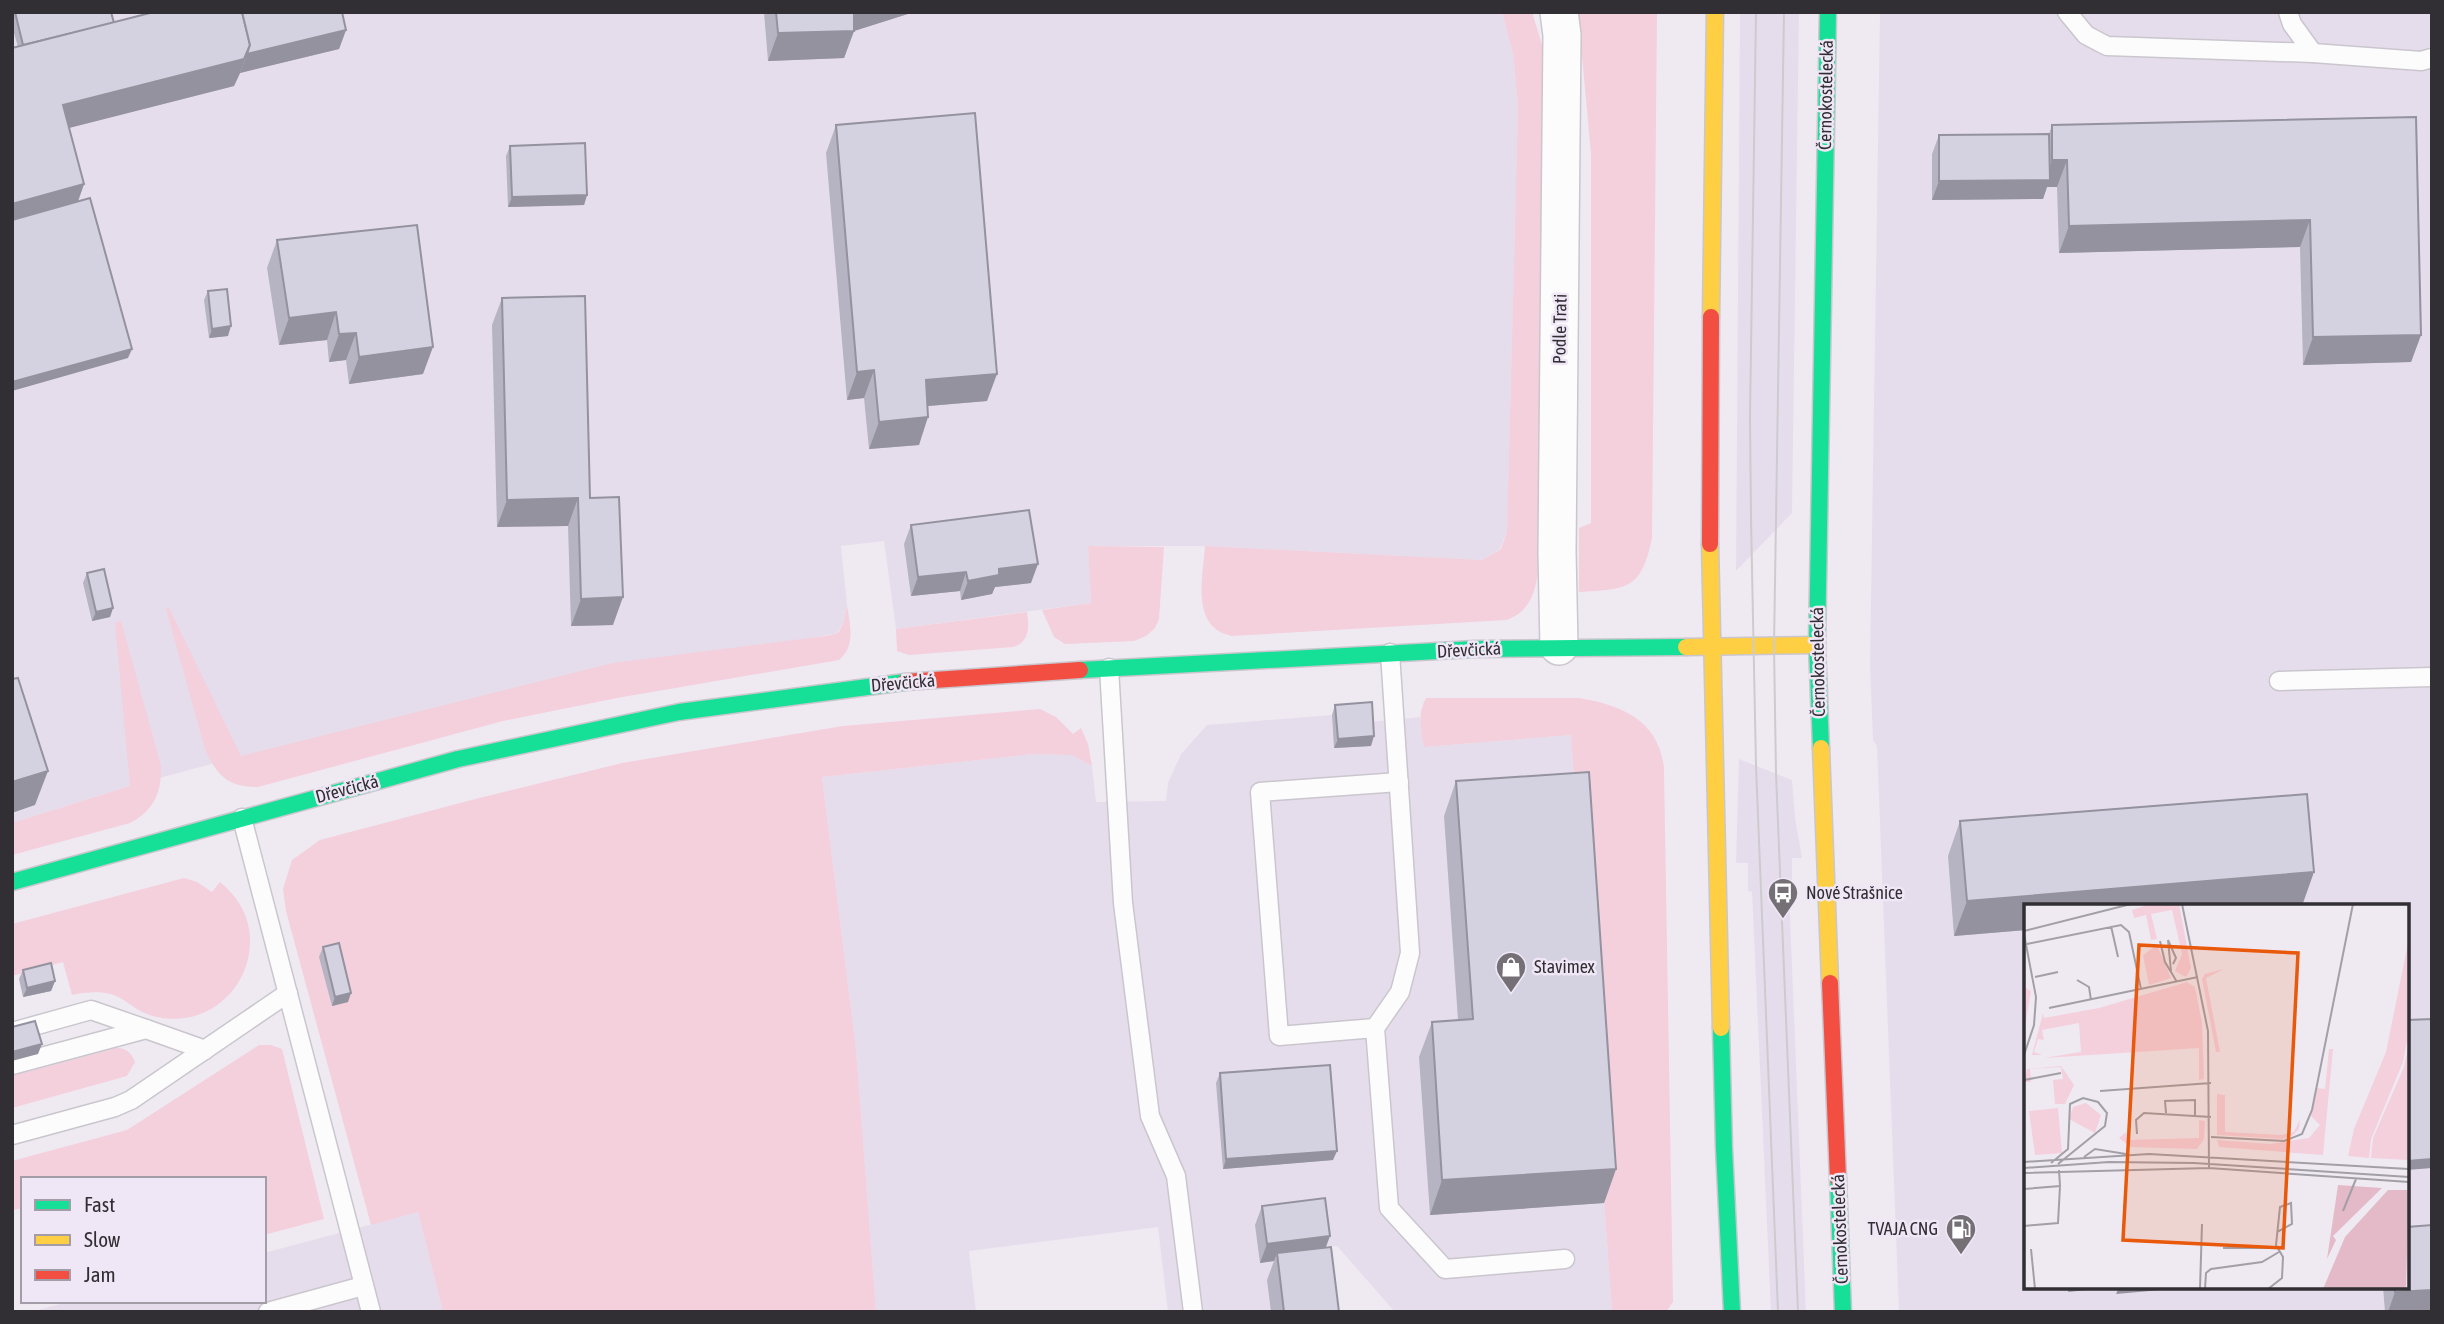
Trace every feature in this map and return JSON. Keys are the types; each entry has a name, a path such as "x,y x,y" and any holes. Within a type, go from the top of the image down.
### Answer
{"main road":[{"path":"1715,12 1709,498 1724,1148 1732,1312"},
{"name":"Černokostelecká","path":"1828,12 1816,645 1843,1312"},
{"name":"Dřevčická","path":"12,882 458,759 679,712 878,684 1390,653 1559,646 1816,645"}],"street":[{"name":"Podle Trati","path":"1559,12 1562,49 1559,646"}],"lane":[{"path":"2067,12 2086,35 2107,46 2313,53 2421,61 2432,58"},
{"path":"2288,12 2292,24 2313,53"},
{"path":"1390,653 1410,953 1400,992 1375,1028 1389,1208 1445,1269 1565,1259"},
{"path":"1109,668 1123,903 1150,1116 1176,1176 1193,1312"},
{"path":"2279,681 2432,677"},
{"path":"1375,1028 1279,1036 1261,792 1399,782"},
{"path":"242,818 370,1312"},
{"path":"12,1135 122,1104 142,1094 288,993"},
{"path":"12,1032 91,1010 205,1050"},
{"path":"12,1065 146,1029"},
{"path":"268,1312 363,1286"}],"shaded area":[{"path":"12,12 1502,12 1513,54 1518,106 1507,531 1500,549 1482,560 1205,546 1088,546 1091,603 896,629 884,541 841,546 847,605 844,622 837,633 241,756 130,786 12,823"},
{"path":"1502,12 1532,12 1546,58 1539,557 1533,595 1523,610 1506,620 1232,636 1219,631 1210,623 1202,600 1205,546 1482,560 1501,549 1507,531 1518,106 1513,54"},
{"path":"1578,12 1657,12 1652,538 1643,568 1630,583 1610,590 1579,592 1579,528 1591,523 1591,154"},
{"path":"1740,12 1799,12 1792,513 1736,571"},
{"path":"1880,12 2432,12 2432,1312 1899,1312 1877,746 1873,740 1870,665"},
{"path":"1088,546 1164,547 1159,619 1155,628 1146,636 1134,641 1065,644 1054,637 1042,610 1091,603"},
{"path":"847,605 850,642 839,660 617,698 503,721 258,787 231,782 219,773 209,758 166,609 169,608 241,756 613,663 826,636 838,633 844,622"},
{"path":"1027,612 1028,628 1025,638 1013,647 909,655 897,651 896,629"},
{"path":"121,621 161,766 160,784 155,799 145,813 130,823 12,855 12,823 130,786 115,623"},
{"path":"1426,698 1579,698 1595,701 1636,718 1655,738 1661,752 1664,768 1673,1302 1666,1312 1612,1312 1571,735 1424,747 1421,716"},
{"path":"1040,709 1056,717 1073,734 1081,728 1088,744 1092,766 1072,755 1033,754 822,777 856,1049 876,1312 443,1312 418,1212 371,1225 286,911 283,889 292,860 320,840 622,763 843,726"},
{"path":"1368,712 1370,722 1420,717 1424,747 1571,735 1612,1312 1395,1312 1337,1246 1323,1247 1326,1312 1168,1312 1158,1227 969,1251 976,1312 876,1312 856,1049 822,777 1033,754 1072,755 1092,766 1096,802 1166,801 1168,783 1181,754 1207,725"},
{"path":"1739,759 1792,780 1802,858 1792,858 1792,890 1789,891 1806,1312 1771,1312 1752,892 1748,891 1748,863 1736,863"},
{"path":"184,878 197,882 212,892 220,882 241,906 249,929 249,956 243,974 222,1002 207,1011 172,1019 148,1015 109,994 72,995 63,962 12,976 12,924"},
{"path":"259,1045 282,1049 324,1219 266,1234 266,1177 21,1177 21,1208 12,1210 12,1161 127,1130"},
{"path":"116,1048 128,1052 135,1062 127,1076 12,1108 12,1076"},
{"path":"418,1212 443,1312 31,1312 64,1303 266,1303 266,1252"}],"building":[{"path":"15,12 111,12 114,23 23,45"},
{"path":"154,12 242,12 250,45 244,59 63,105 84,184 12,204 12,48"},
{"path":"242,12 342,12 346,30 247,54 250,45"},
{"path":"776,12 854,12 854,31 778,33"},
{"path":"975,113 997,374 926,380 928,417 879,422 874,370 857,372 836,125"},
{"path":"2416,117 2421,335 2313,337 2310,220 2069,226 2067,160 2052,160 2052,125"},
{"path":"2049,134 2050,180 1939,181 1939,135"},
{"path":"585,143 587,195 512,197 510,146"},
{"path":"90,198 132,349 12,382 12,220"},
{"path":"417,225 433,347 359,357 356,333 339,334 336,312 289,318 277,240"},
{"path":"227,289 231,326 212,329 208,291"},
{"path":"585,296 590,498 619,497 623,597 581,599 578,498 507,500 502,298"},
{"path":"1029,510 1038,564 999,569 999,575 968,581 966,572 918,577 911,525"},
{"path":"104,569 113,608 96,612 87,573"},
{"path":"18,678 48,771 12,782 12,679"},
{"path":"1372,702 1374,736 1338,739 1335,705"},
{"path":"1589,772 1616,1169 1442,1180 1432,1022 1473,1019 1456,781"},
{"path":"2307,794 2314,872 1967,901 1960,821"},
{"path":"339,943 351,993 335,997 323,947"},
{"path":"51,963 55,981 27,988 23,970"},
{"path":"2432,1019 2432,1159 2409,1161 2409,1020"},
{"path":"35,1021 42,1044 12,1052 12,1027"},
{"path":"1330,1065 1337,1151 1226,1159 1220,1073"},
{"path":"1325,1198 1330,1236 1267,1244 1262,1206"},
{"path":"2432,1225 2432,1290 2395,1292 2395,1289 2409,1289 2409,1227"},
{"path":"1331,1247 1339,1312 1284,1312 1277,1253"}],"tram line":[{"path":"1756,12 1751,519 1756,766 1778,1312"},
{"path":"1784,12 1774,646 1776,774 1798,1312"}],"traffic: fast":[{"path":"1821,748 1817,645 1828,12"},
{"path":"1080,670 1475,649 1686,647"},
{"path":"12,882 458,759 679,712 905,682"},
{"path":"1721,1028 1732,1312"},
{"path":"1838,1179 1843,1312"}],"traffic: slow":[{"path":"1711,317 1715,12"},
{"path":"1710,544 1721,1028"},
{"path":"1686,647 1817,645"},
{"path":"1821,748 1830,983"}],"traffic: jam":[{"path":"1710,544 1711,317"},
{"path":"905,682 1080,670"},
{"path":"1830,983 1838,1179"}],"place":[{"name":"Nové Strašnice","path":"1783,920"},
{"name":"Stavimex","path":"1511,994"},
{"name":"TVAJA CNG","path":"1961,1256"}]}
